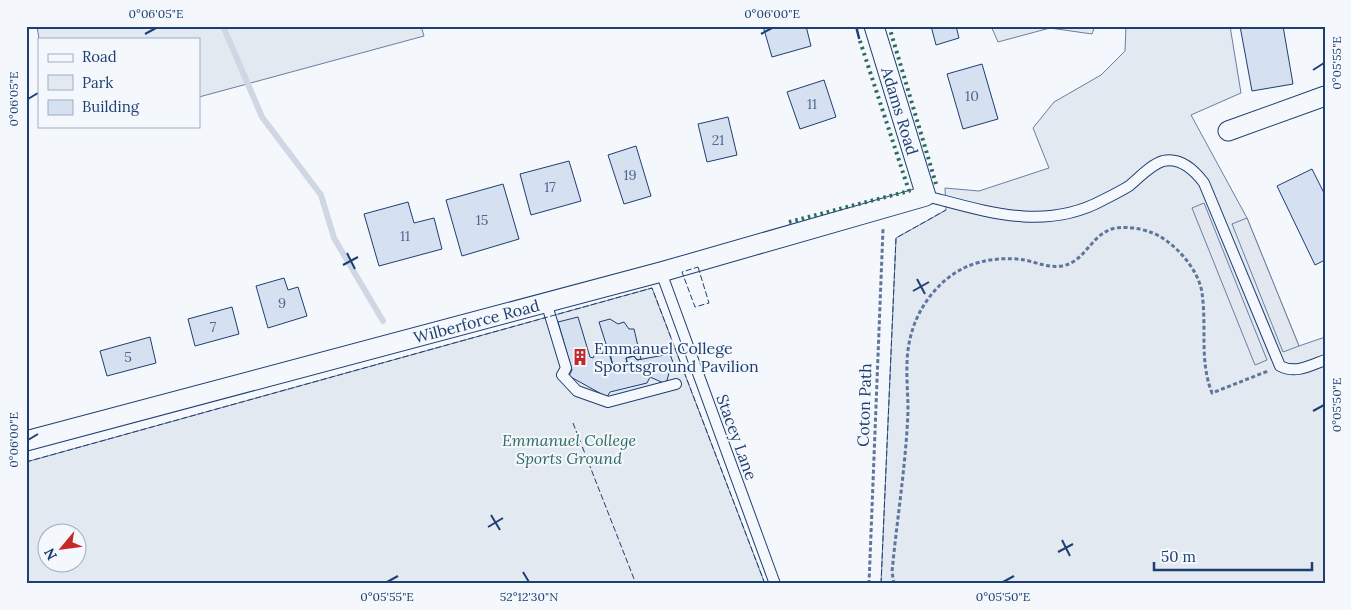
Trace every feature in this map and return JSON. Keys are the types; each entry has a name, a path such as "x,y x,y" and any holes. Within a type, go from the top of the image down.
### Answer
{"street":[{"name":"Adams Road","path":"874,26 926,196"},
{"path":"1228,131 1325,96"},
{"name":"Wilberforce Road","path":"26,441 661,272 926,196"}],"lane":[{"path":"926,196 995,214 1032,218 1064,214 1095,204 1128,186 1144,172 1163,161 1176,162 1187,166 1204,183 1280,366 1289,370 1296,370 1325,360"},
{"name":"Stacey Lane","path":"661,272 775,584"},
{"path":"546,302 566,368 562,375 577,392 608,402 676,384"}],"path":[{"name":"Coton Path","path":"869,584 883,227"},
{"path":"894,584 892,572 908,412 907,363 911,336 921,310 934,291 950,276 967,266 999,259 1024,260 1057,267 1069,264 1080,258 1109,230 1131,228 1148,231 1159,235 1175,246 1188,262 1202,290 1205,375 1212,393 1280,366"}],"green space":[{"path":"37,26 421,26 424,36 200,97 200,38 39,38"},
{"path":"991,26 1095,26 1092,34 1050,28 998,42"},
{"path":"1126,26 1230,26 1241,93 1191,115 1247,218 1299,346 1325,337 1325,584 881,584 896,238 946,210 945,188 979,191 1049,168 1033,128 1054,102 1101,75 1125,51"},
{"name":"Emmanuel College Sports Ground","path":"652,288 765,584 26,584 26,462"}],"shaded area":[{"path":"1204,203 1267,360 1255,365 1192,208"},
{"path":"1247,218 1299,346 1283,352 1232,224"}],"building":[{"path":"763,26 806,26 811,46 772,57"},
{"path":"931,26 956,26 959,38 936,45"},
{"path":"1240,26 1283,26 1293,84 1252,91"},
{"path":"982,64 998,119 963,129 947,74"},
{"path":"824,80 836,117 800,129 787,92"},
{"path":"728,117 737,155 707,162 698,124"},
{"path":"636,146 651,196 624,204 608,155"},
{"path":"569,161 581,201 531,215 520,174"},
{"path":"1312,169 1325,195 1325,260 1315,265 1277,186"},
{"path":"503,184 519,239 462,256 446,200"},
{"path":"408,202 414,223 434,218 442,249 379,266 364,214"},
{"path":"284,278 288,290 298,287 307,316 268,328 256,286"},
{"path":"232,307 239,334 195,346 188,319"},
{"name":"Emmanuel College Sportsground Pavilion","path":"578,317 590,357 593,358 600,342 610,353 613,366 627,362 626,358 634,356 637,360 670,354 675,368 669,373 666,384 650,377 647,383 610,392 607,397 569,376 572,370 558,322"},
{"path":"610,319 618,324 624,322 629,329 634,329 641,359 637,360 634,356 626,358 627,362 613,366 599,322"},
{"path":"150,337 156,363 107,376 100,351"}],"waterway":[{"path":"223,26 262,117 321,195 334,238 383,321"}],"hedge":[{"path":"889,26 936,184"},
{"path":"789,222 909,191 859,38"}],"fence":[{"path":"881,584 896,238 946,210"},
{"path":"698,267 709,303 695,307 682,272 698,267"},
{"path":"26,462 652,288 765,584"},
{"path":"573,423 636,584"}],"wall":[{"path":"856,26 859,38"}],"place":[{"name":"Emmanuel College Sportsground Pavilion","path":"580,357"}]}
